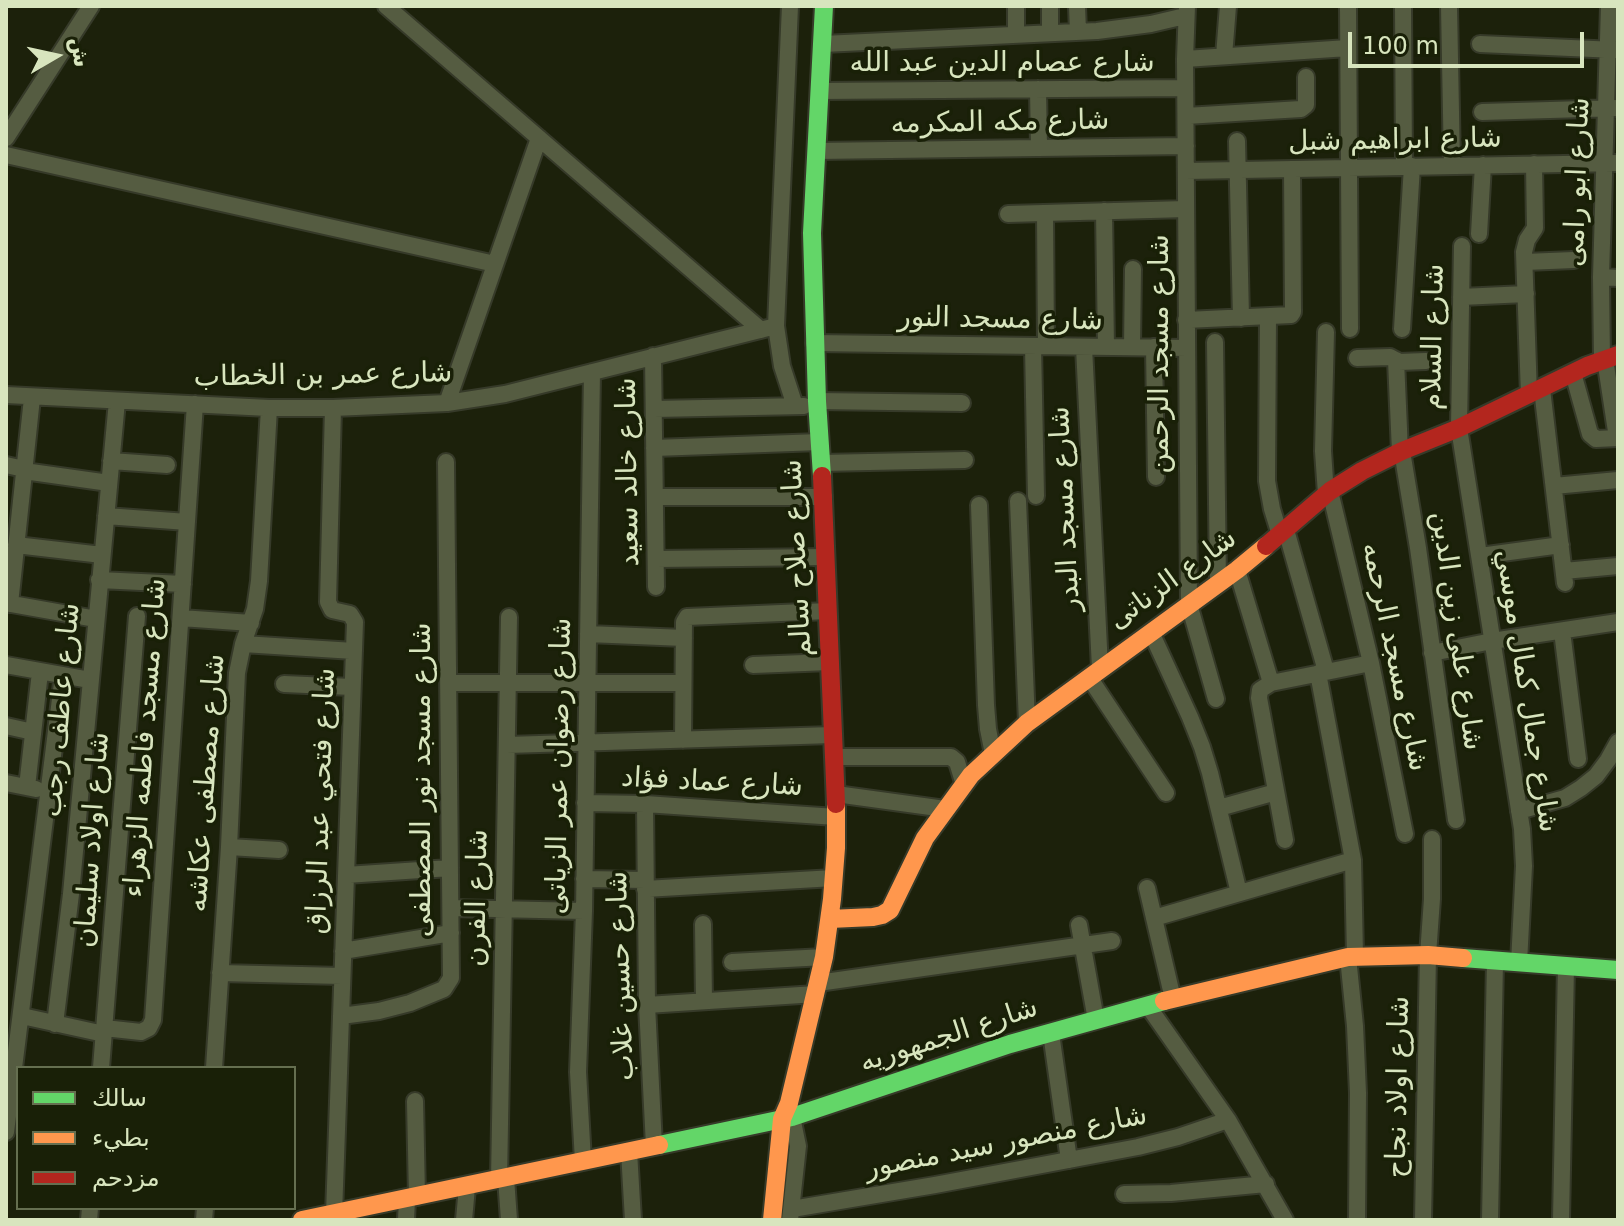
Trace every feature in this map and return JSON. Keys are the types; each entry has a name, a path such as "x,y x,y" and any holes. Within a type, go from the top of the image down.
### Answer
{"street":[{"path":"6,138 91,6"},
{"path":"386,6 768,328"},
{"path":"790,6 768,328 795,406"},
{"name":"شارع صلاح سالم","path":"772,1220 788,1113 824,957 834,878 836,794 824,497 814,343 812,233 824,6"},
{"path":"1016,6 1016,35"},
{"path":"1050,6 1050,33"},
{"path":"1077,6 1078,32"},
{"path":"1149,6 1151,24"},
{"path":"1224,56 1228,6"},
{"path":"1348,6 1350,329"},
{"path":"1402,329 1408,166 1403,6"},
{"path":"1449,6 1452,166"},
{"name":"شارع ابو رامى","path":"1609,6 1613,50 1608,358 1618,438"},
{"path":"823,44 1078,32 1151,24 1186,11"},
{"name":"شارع مسجد الرحمن","path":"1186,11 1189,604 1216,699"},
{"path":"1480,44 1613,50"},
{"path":"1185,59 1348,48"},
{"path":"1186,116 1301,109 1306,105 1306,77"},
{"name":"شارع عصام الدين عبد الله","path":"820,91 1185,88"},
{"path":"1038,89 1039,148"},
{"path":"1482,112 1612,108"},
{"path":"447,403 539,138"},
{"path":"1237,141 1241,318"},
{"name":"شارع مكه المكرمه","path":"816,151 1186,146"},
{"path":"6,155 495,264"},
{"name":"شارع ابراهيم شبل","path":"1186,171 1611,163"},
{"path":"1534,164 1535,228 1525,246 1526,294 1536,392 1554,486 1564,577 1618,566"},
{"path":"1479,234 1483,165"},
{"path":"1186,320 1292,314 1292,169"},
{"path":"1008,214 1186,209"},
{"path":"1104,211 1106,347"},
{"path":"1036,496 1045,213"},
{"name":"شارع السلام","path":"1459,428 1462,246"},
{"path":"1525,262 1574,260"},
{"path":"1132,347 1133,269"},
{"path":"1461,297 1526,294"},
{"path":"1268,317 1267,481 1272,509 1283,533 1322,672 1353,860 1352,956 1358,1093 1357,1220"},
{"name":"شارع عمر بن الخطاب","path":"6,395 269,408 447,403 505,394 768,328"},
{"name":"شارع مسجد الرحمه","path":"1326,332 1323,451 1328,493 1371,663 1405,834"},
{"path":"1215,342 1218,583"},
{"name":"شارع مسجد النور","path":"814,343 1187,348"},
{"name":"شارع مسجد البدر","path":"1084,347 1095,672"},
{"path":"1154,347 1156,477"},
{"name":"شارع خالد سعيد","path":"653,356 656,587"},
{"path":"1357,358 1390,357 1399,362 1426,361"},
{"name":"شارع الزناتى","path":"830,919 873,917 890,910 925,838 971,775 993,754 1027,723 1237,570 1328,493 1401,451 1459,428 1608,358"},
{"name":"شارع على زين الدين","path":"1396,360 1401,451 1420,561 1456,820"},
{"name":"شارع رضوان عمر الزياتى","path":"583,1161 578,1072 584,911 592,372"},
{"path":"1573,373 1590,434 1596,439 1618,438"},
{"path":"32,398 8,603 96,619"},
{"name":"شارع عاطف رجب","path":"55,1024 70,905 117,401"},
{"path":"654,409 962,403"},
{"name":"شارع مسجد فاطمه الزهراء","path":"104,1031 141,1032 149,1028 153,1020 195,404"},
{"name":"شارع مصطفى عكاشه","path":"214,1066 237,673 259,581 269,408"},
{"name":"شارع فتحي عبد الرزاق","path":"333,408 328,602 332,610 347,612 354,619 334,1214"},
{"name":"شارع جمال كمال موسي","path":"1459,428 1524,848 1519,963"},
{"path":"654,448 820,442"},
{"path":"821,463 965,460"},
{"path":"111,461 167,465"},
{"name":"شارع مسجد نور المصطفى","path":"341,1016 394,1008 428,997 444,989 451,978 446,462"},
{"path":"6,465 109,483"},
{"path":"1554,486 1618,480"},
{"path":"655,497 824,497"},
{"path":"1018,501 1027,723"},
{"path":"979,505 986,705 993,754"},
{"path":"106,516 187,522"},
{"path":"16,545 102,555"},
{"path":"1480,556 1561,545"},
{"path":"656,559 826,557"},
{"path":"1237,570 1271,683"},
{"path":"99,580 183,584"},
{"path":"683,740 685,618 690,615 828,611"},
{"name":"شارع اولاد سليمان","path":"101,1066 137,616"},
{"name":"شارع الفرن","path":"509,617 503,1179 509,1220"},
{"path":"181,618 251,623"},
{"path":"1432,653 1618,622"},
{"path":"1562,631 1578,759"},
{"path":"1151,632 1202,747 1239,893"},
{"path":"588,634 684,638"},
{"path":"243,644 354,651"},
{"path":"753,665 830,662"},
{"path":"1285,840 1260,690 1271,683 1371,663"},
{"path":"6,665 90,680"},
{"path":"27,787 40,672"},
{"path":"1095,672 1166,793"},
{"path":"6,1132 63,675"},
{"path":"449,683 683,683"},
{"path":"284,684 352,687"},
{"path":"6,726 33,732"},
{"path":"507,745 833,735"},
{"path":"1519,811 1565,798 1581,788 1602,768 1618,742"},
{"path":"834,757 951,757 957,762 964,785"},
{"path":"6,783 49,791"},
{"path":"1219,808 1276,792"},
{"path":"836,794 945,809"},
{"name":"شارع عماد فؤاد","path":"585,803 836,817"},
{"name":"شارع حسين غلاب","path":"645,804 647,1005 654,1146"},
{"name":"شارع اولاد نجاح","path":"1423,1220 1432,839"},
{"path":"229,847 279,850"},
{"path":"1154,918 1353,860"},
{"path":"346,875 450,868"},
{"path":"584,879 645,884 834,878"},
{"path":"1147,888 1173,999"},
{"path":"451,908 584,911"},
{"path":"703,924 704,1001"},
{"path":"1079,925 1096,1020"},
{"path":"343,951 451,933"},
{"path":"647,1005 817,989 1112,941"},
{"name":"شارع الجمهوريه","path":"302,1220 334,1214 368,1214 412,1198 654,1146 788,1113 1096,1020 1352,956 1428,955 1618,970"},
{"path":"732,962 824,957"},
{"path":"1490,1220 1495,961"},
{"path":"1561,1220 1566,966"},
{"path":"220,973 342,976"},
{"path":"1148,1006 1228,1120 1285,1220"},
{"path":"22,1016 104,1031"},
{"path":"1051,1033 1069,1160"},
{"path":"406,1220 412,1198 415,1101"},
{"path":"788,1113 798,1146 791,1214"},
{"name":"شارع منصور سيد منصور","path":"791,1214 1138,1147 1228,1120"},
{"path":"629,1151 633,1220"},
{"path":"1124,1194 1266,1184"},
{"path":"464,1220 467,1187"}],"traffic: fast":[{"path":"822,476 812,233 824,6"},
{"path":"1463,958 1618,970"},
{"path":"659,1145 792,1117 1010,1044 1164,1001"}],"traffic: slow":[{"path":"830,919 873,917 890,910 925,838 971,775 1027,723 1266,546"},
{"path":"772,1220 782,1119 789,1103 824,957 832,899 836,804"},
{"path":"1164,1001 1348,957 1428,955 1463,958"},
{"path":"302,1220 659,1145"}],"traffic: jam":[{"path":"1266,546 1330,491 1362,471 1587,366 1618,355"},
{"path":"822,476 836,804"}]}
